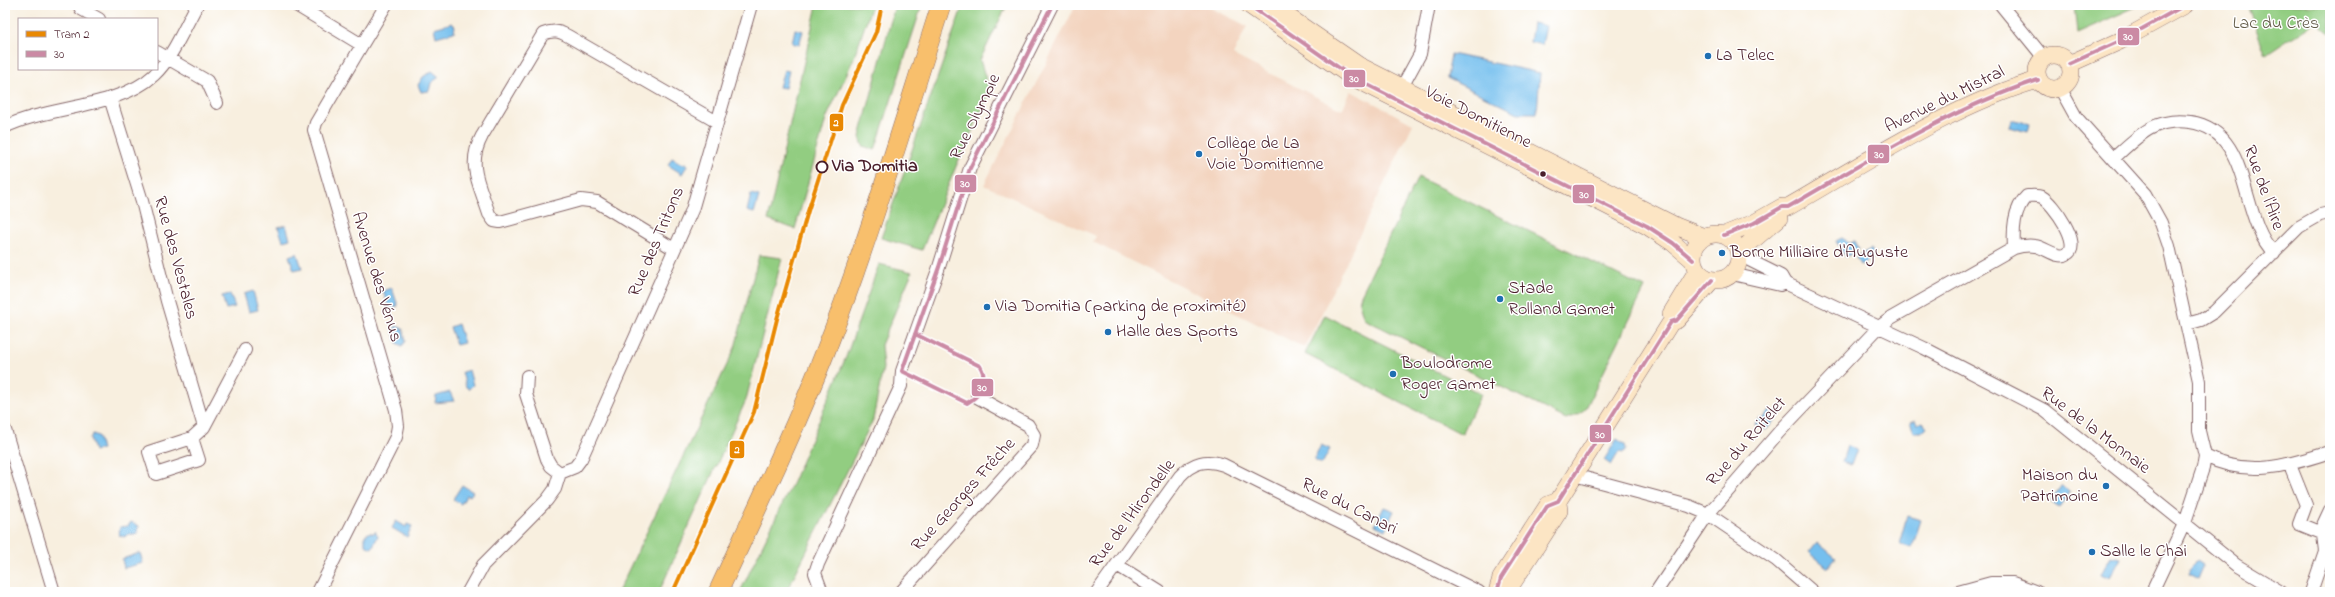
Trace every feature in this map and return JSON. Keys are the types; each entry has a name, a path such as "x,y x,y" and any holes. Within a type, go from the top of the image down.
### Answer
{"main road":[{"path":"718,592 793,429 826,350 864,247 941,5"}],"street":[{"path":"79,5 81,9 97,18"},
{"path":"196,5 162,55 207,81 217,103"},
{"path":"296,5 362,45 386,5"},
{"name":"Rue des Tritons","path":"560,473 575,467 581,460 692,210 751,5"},
{"name":"Rue Olympie","path":"822,592 815,573 818,564 901,386 902,371 939,267 970,168 1052,5"},
{"name":"Voie Domitienne","path":"1249,5 1352,77 1647,226 1673,243 1695,266"},
{"name":"Voie Domitienne","path":"1271,5 1358,65 1666,221 1704,237"},
{"path":"1402,87 1420,54 1429,5"},
{"path":"2001,5 2044,58"},
{"path":"2069,64 2120,41 2185,5"},
{"path":"674,249 597,202 589,200 581,200 500,222 494,221 489,214 474,167 474,154 482,136 543,34 550,31 559,31 717,122"},
{"name":"Avenue des Vénus","path":"318,592 396,437 398,426 396,410 314,130 316,123 362,45"},
{"path":"2057,55 2069,64 2071,75 2065,85 2060,88 2050,89 2038,80 2038,65 2044,58 2057,55"},
{"path":"6,124 110,98 148,80 154,70"},
{"name":"Avenue du Mistral","path":"1724,235 1754,223 1782,207 1788,207 1890,149 1956,114 2017,87 2038,80"},
{"path":"2060,88 2076,117 2145,194 2161,223 2169,246 2199,381 2199,431 2205,456 2203,468 2185,522 2152,592"},
{"name":"Rue des Vestales","path":"110,98 142,201 167,301 204,427"},
{"name":"Rue de l'Aire","path":"2114,158 2147,130 2160,123 2177,120 2195,122 2207,127 2218,134 2232,150 2258,231 2265,244 2274,253"},
{"path":"2035,195 2048,202 2069,232 2073,243 2072,249 2067,254 2062,256 2036,246 2027,245 2014,248 2013,232 2018,208 2027,196 2035,195"},
{"name":"Avenue du Mistral","path":"1739,253 1785,213 1788,207"},
{"path":"2187,324 2201,320 2214,312 2299,227 2320,215 2330,213"},
{"path":"1503,592 1512,584 1559,510 1558,501 1671,322 1671,314 1695,266 1695,247 1704,237 1714,234 1724,235 1733,242 1739,253 1738,266 1732,274 1723,279 1712,280 1677,320 1671,322"},
{"name":"Rue du Roitelet","path":"1656,592 1708,514 1779,432 1879,327 1891,318 2014,248"},
{"name":"Rue de la Monnaie","path":"1739,253 1781,276 1785,283"},
{"path":"1695,266 1712,280"},
{"name":"Rue de la Monnaie","path":"1732,274 1780,284 1785,283 1879,327 2044,410 2185,522 2236,565 2280,592"},
{"path":"192,438 204,427 245,350"},
{"path":"468,592 483,565 547,500 555,489 560,473 551,466 546,458 526,394 527,376"},
{"name":"Rue Georges Frêche","path":"901,592 1032,445 1034,435 1028,425 977,398"},
{"path":"5,430 54,592"},
{"path":"2205,456 2225,466 2244,469 2290,465 2330,452"},
{"name":"Rue du Canari","path":"1202,462 1209,461 1224,465 1479,592"},
{"name":"Rue de l'Hirondelle","path":"1097,592 1180,476 1188,469 1202,462"},
{"path":"2290,465 2306,505 2299,524 2324,534"},
{"path":"1574,475 1689,506 1708,514 1776,560 1813,592"},
{"path":"1497,592 1502,578 1548,504 1558,501"},
{"path":"2311,592 2325,551 2322,527 2330,510"},
{"path":"1117,565 1160,592"},
{"path":"1958,592 1991,583 2013,583 2037,592"}],"shaded area":[{"name":"Collège de La Voie Domitienne","path":"1076,5 1205,5 1247,26 1233,55 1342,110 1351,91 1413,124 1305,348 1093,242 1096,236 984,185"}],"green space":[{"path":"817,5 872,5 853,60 826,119 795,229 768,220"},
{"path":"895,5 922,5 875,150 863,146 860,137"},
{"path":"963,5 1007,5 980,60 990,92 957,164 922,250 881,238"},
{"path":"2074,5 2140,5 2077,33"},
{"name":"Lac du Crès","path":"2247,5 2330,5 2330,34 2315,22 2266,55"},
{"name":"Stade Rolland Gamet","path":"1418,177 1645,288 1586,408 1579,414 1566,419 1364,319 1359,303 1361,295"},
{"path":"759,255 782,258 746,400 659,592 618,592 735,348"},
{"path":"879,264 912,272 881,345 883,368 873,420 786,592 740,592 793,482 846,357"},
{"name":"Boulodrome Roger Gamet","path":"1325,315 1481,394 1462,434 1305,354"}],"water":[{"path":"452,23 455,26 454,32 436,37 434,28"},
{"path":"1533,23 1546,26 1542,45 1530,42"},
{"path":"795,29 803,31 799,45 792,43"},
{"path":"1451,54 1540,73 1537,113 1518,113 1447,78"},
{"path":"784,70 789,71 785,88 779,87"},
{"path":"432,71 439,77 431,83 429,91 421,92 418,85 423,77"},
{"path":"2012,119 2029,124 2027,132 2010,127"},
{"path":"672,158 682,164 686,163 687,166 682,174 668,165"},
{"path":"751,194 759,196 754,213 747,211"},
{"path":"286,225 290,239 283,241 278,227"},
{"path":"1842,238 1848,242 1855,241 1859,249 1845,257 1836,241"},
{"path":"1871,249 1875,257 1860,265 1856,257"},
{"path":"297,253 302,268 294,270 289,256"},
{"path":"392,288 398,306 389,309 383,291"},
{"path":"253,291 258,310 249,312 244,294"},
{"path":"230,294 235,307 226,309 222,296"},
{"path":"458,324 464,343 456,345 450,327"},
{"path":"396,326 403,329 406,341 402,346 397,343 393,331"},
{"path":"469,370 473,385 469,389 466,387 462,372"},
{"path":"450,392 454,401 435,403 436,396"},
{"path":"1770,411 1777,417 1766,430 1755,424 1759,418 1762,420"},
{"path":"1915,420 1917,424 1923,422 1927,427 1921,432 1914,432 1910,422"},
{"path":"93,434 98,436 102,449 94,451 90,438"},
{"path":"1617,439 1625,445 1626,449 1623,453 1619,452 1611,465 1604,460"},
{"path":"1321,445 1330,449 1322,464 1314,460"},
{"path":"1847,446 1857,449 1851,465 1842,462"},
{"path":"462,485 473,492 470,496 467,495 461,504 453,499"},
{"path":"2063,485 2070,492 2059,507 2051,501"},
{"path":"1384,507 1394,511 1385,530 1375,525"},
{"path":"1907,516 1921,520 1912,548 1899,544"},
{"path":"396,521 406,527 407,524 412,526 407,537 392,528"},
{"path":"131,522 139,526 137,534 129,534 124,537 119,535 120,527 128,526"},
{"path":"375,531 378,536 372,548 365,545 365,535 371,532 373,534"},
{"path":"1817,542 1836,558 1828,568 1809,552"},
{"path":"140,553 143,563 124,568 122,559"},
{"path":"2111,556 2121,558 2110,578 2101,574"},
{"path":"2197,561 2203,565 2197,579 2188,574 2191,567"}],"tram line":[{"name":"2","path":"673,592 754,412 777,319 808,211 842,105 876,32 882,5"}],"transit line":[{"name":"30","path":"902,371 939,267 970,168 1052,5"},
{"name":"30","path":"1249,5 1352,77 1647,226 1673,243 1693,260"},
{"name":"30","path":"2069,64 2120,41 2185,5"},
{"name":"30","path":"1724,235 1754,223 1782,207 1788,207 1879,154 1941,121 2005,92 2038,80"},
{"name":"30","path":"1497,592 1501,578 1548,505 1558,501 1671,322 1677,320 1712,280"},
{"name":"30","path":"902,371 967,403 977,396 984,382 983,372 980,366 915,334"}],"place":[{"name":"La Telec","path":"1708,56"},
{"name":"Collège de La Voie Domitienne","path":"1199,154"},
{"name":"Via Domitia","path":"822,167"},
{"name":"Borne Milliaire d'Auguste","path":"1722,253"},
{"name":"Stade Rolland Gamet","path":"1500,299"},
{"name":"Via Domitia (parking de proximité)","path":"987,307"},
{"name":"Halle des Sports","path":"1108,332"},
{"name":"Boulodrome Roger Gamet","path":"1393,374"},
{"name":"Maison du Patrimoine","path":"2106,486"},
{"name":"Salle le Chai","path":"2092,552"}]}
